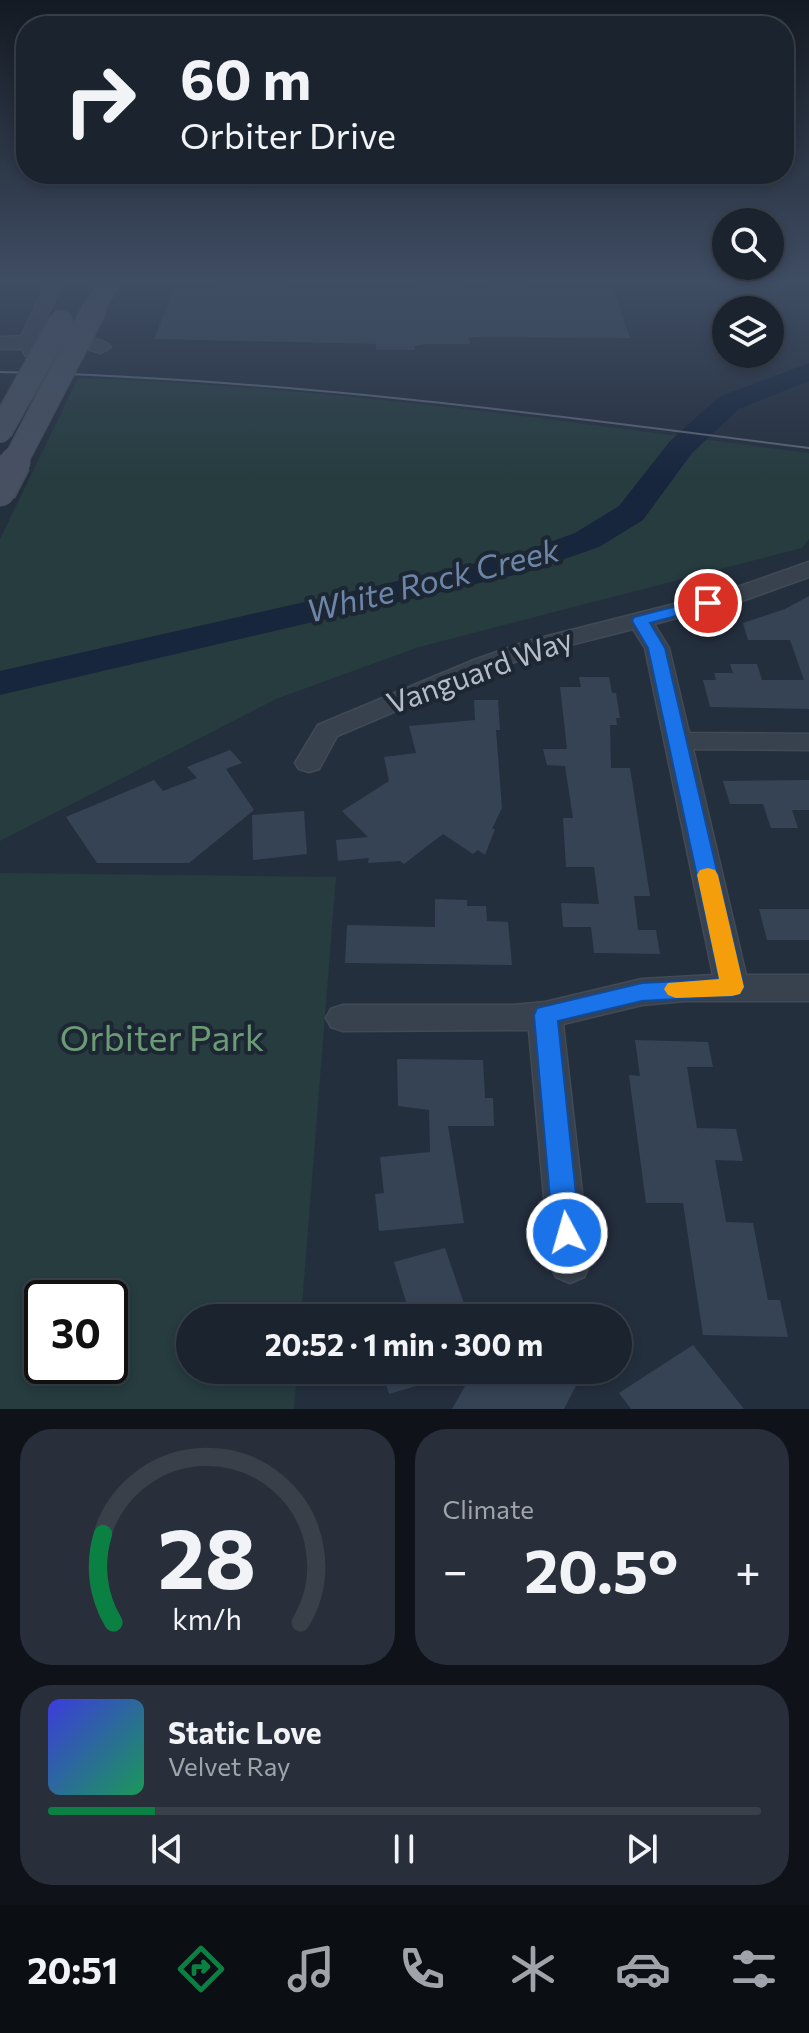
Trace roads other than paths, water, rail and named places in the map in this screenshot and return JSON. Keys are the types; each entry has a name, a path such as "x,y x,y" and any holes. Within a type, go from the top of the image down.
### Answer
{"main road":[{"path":"0,431 54,346"},
{"path":"0,491 62,346"}],"street":[{"path":"20,346 29,347"},
{"path":"0,352 29,347"},
{"name":"Vanguard Way","path":"309,763 327,731 483,665 537,646 734,596 809,569"},
{"path":"640,621 657,648 732,987"},
{"path":"679,741 809,742"},
{"path":"343,1018 514,1018 545,1015 642,992 732,987 809,988"},
{"path":"545,1015 570,1264"}],"waterway":[{"name":"White Rock Creek","path":"0,683 527,562 587,540 631,513 681,447 729,403 809,371"}],"tram line":[{"path":"0,372 305,389 507,410 809,448"}],"park label":[{"name":"Orbiter Park","path":"162,1038"}]}
